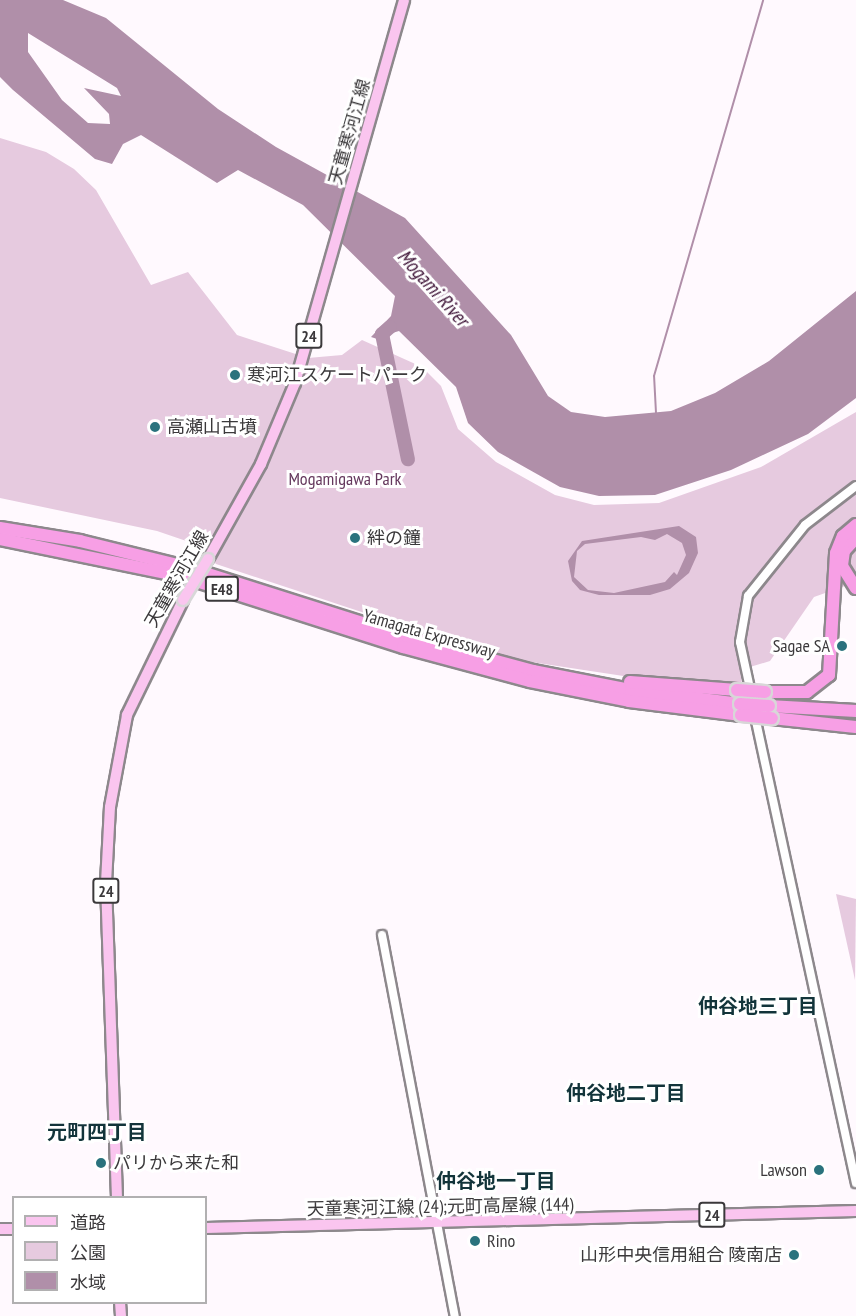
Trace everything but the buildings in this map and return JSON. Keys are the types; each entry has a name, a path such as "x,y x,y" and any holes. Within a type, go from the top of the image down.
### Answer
{"highway":[{"path":"533,671 737,690 807,692 829,675 836,553 843,536 856,525"},
{"name":"Yamagata Expressway","path":"0,528 80,541 177,565 438,652"},
{"path":"856,538 844,551 842,566 856,588"},
{"name":"Yamagata Expressway","path":"0,539 181,576 572,691 856,722"},
{"name":"Yamagata Expressway","path":"458,657 741,709"},
{"name":"Yamagata Expressway","path":"770,712 856,711"},
{"path":"770,712 856,727"}],"main road":[{"name":"天童寒河江線","path":"117,1196 106,883 110,807 127,715 183,600 208,559 281,423 295,383 404,0"},
{"name":"天童寒河江線 (24);元町高屋線 (144)","path":"207,1228 548,1222 856,1211"}],"street":[{"path":"856,486 784,548 748,596 740,625 761,745 856,1183"},
{"path":"382,935 455,1316"}],"green space":[{"name":"Mogamigawa Park","path":"0,138 46,152 74,169 96,190 151,285 188,272 237,335 308,358 342,355 362,340 422,367 441,386 458,429 496,462 555,495 594,505 659,503 761,467 856,412 856,582 814,597 770,661 740,670 742,685 663,682 498,657 216,564 201,546 157,531 0,498"},
{"path":"836,894 856,899 855,980"}],"water":[{"name":"Mogami River","path":"0,0 63,0 106,18 218,109 276,147 405,218 511,335 548,396 571,412 605,417 671,411 715,393 769,361 856,291 856,398 808,434 731,470 655,495 599,496 560,487 498,452 468,423 456,387 399,331 389,334 390,343 371,337 391,316 395,296 303,205 238,170 217,183 141,135 123,144 112,164 95,159 0,77","holes":["28,33 117,88 121,96 84,88 109,114 110,124 88,123 62,100 28,52"]},
{"path":"679,526 696,537 698,553 689,573 670,589 650,595 599,595 580,590 572,581 568,561 582,541","holes":["667,534 682,543 686,555 677,575 674,572 665,582 614,593 588,590 574,577 577,551 585,544 641,537 655,540"]}],"waterway":[{"path":"656,413 654,376 763,0"},
{"path":"390,327 382,334 408,459"}],"place":[{"name":"寒河江スケートパーク","path":"235,375"},
{"name":"高瀬山古墳","path":"155,427"},
{"name":"絆の鐘","path":"355,538"},
{"name":"Sagae SA","path":"842,646"},
{"name":"パリから来た和","path":"101,1163"},
{"name":"Lawson","path":"819,1170"},
{"name":"Rino","path":"475,1241"},
{"name":"山形中央信用組合 陵南店","path":"794,1255"}],"district":[{"name":"仲谷地三丁目","path":"758,1006"},
{"name":"仲谷地二丁目","path":"626,1093"},
{"name":"元町四丁目","path":"97,1132"},
{"name":"仲谷地一丁目","path":"496,1181"}]}
